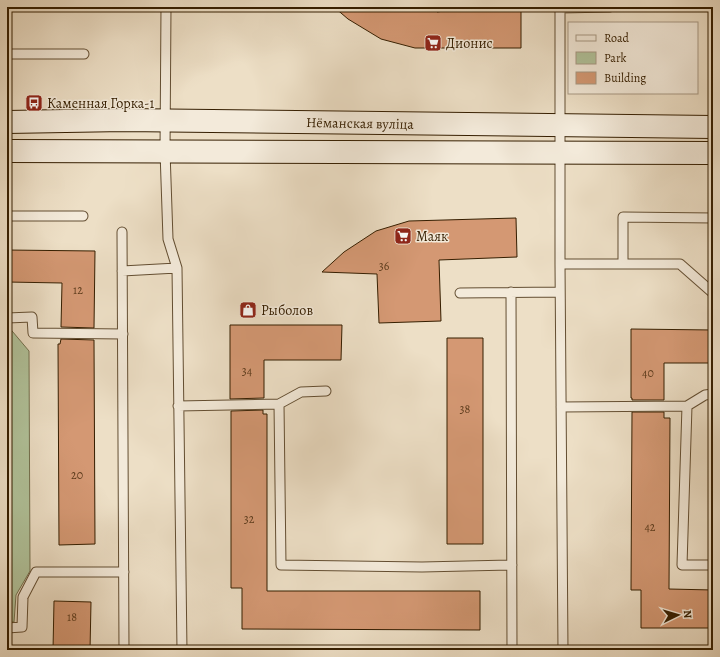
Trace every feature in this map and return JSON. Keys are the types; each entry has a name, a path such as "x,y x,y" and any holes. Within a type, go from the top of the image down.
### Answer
{"main road":[{"name":"Нёманская вуліца","path":"7,122 165,120 713,127"},
{"name":"Нёманская вуліца","path":"7,151 713,153"}],"lane":[{"path":"166,7 165,151 168,239 177,268 182,650"},
{"path":"564,650 560,292 560,8 610,7"},
{"path":"7,54 84,54"},
{"path":"7,216 83,216"},
{"path":"623,264 623,217 713,218"},
{"path":"122,232 124,650"},
{"path":"560,264 680,264 713,293"},
{"path":"122,271 177,268"},
{"path":"511,292 512,650"},
{"path":"460,293 560,292"},
{"path":"7,318 32,317 32,333 123,334"},
{"path":"178,406 279,404 301,392 326,391"},
{"path":"561,407 687,406 705,395 713,394"},
{"path":"279,404 281,565 422,567 512,565"},
{"path":"687,406 682,565 713,565"},
{"path":"7,628 22,628 23,597 36,572 124,572"}],"green space":[{"path":"7,325 29,351 30,571 16,595 14,622 7,622"}],"building":[{"path":"334,7 437,7 437,12 471,7 521,7 521,48 415,48 381,39 348,19"},
{"path":"516,218 517,257 439,260 441,321 379,323 377,274 322,272 344,252 376,231 409,221"},
{"path":"7,250 95,251 94,328 61,327 62,283 7,282"},
{"path":"230,325 342,325 341,360 264,360 264,398 230,399"},
{"path":"631,329 713,330 713,363 664,363 664,400 632,400"},
{"path":"447,338 483,338 483,544 447,544"},
{"path":"61,339 94,340 95,544 59,545 58,344 60,344"},
{"path":"263,410 263,414 267,414 267,591 480,591 480,630 242,629 242,588 231,588 231,411"},
{"path":"632,412 664,412 664,418 670,418 669,589 713,590 713,628 641,628 641,590 631,590"},
{"path":"54,601 91,602 90,650 53,650"}],"place":[{"name":"Дионис","path":"433,43"},
{"name":"Каменная Горка-1","path":"34,103"},
{"name":"Маяк","path":"403,236"},
{"name":"Рыболов","path":"248,310"}]}
